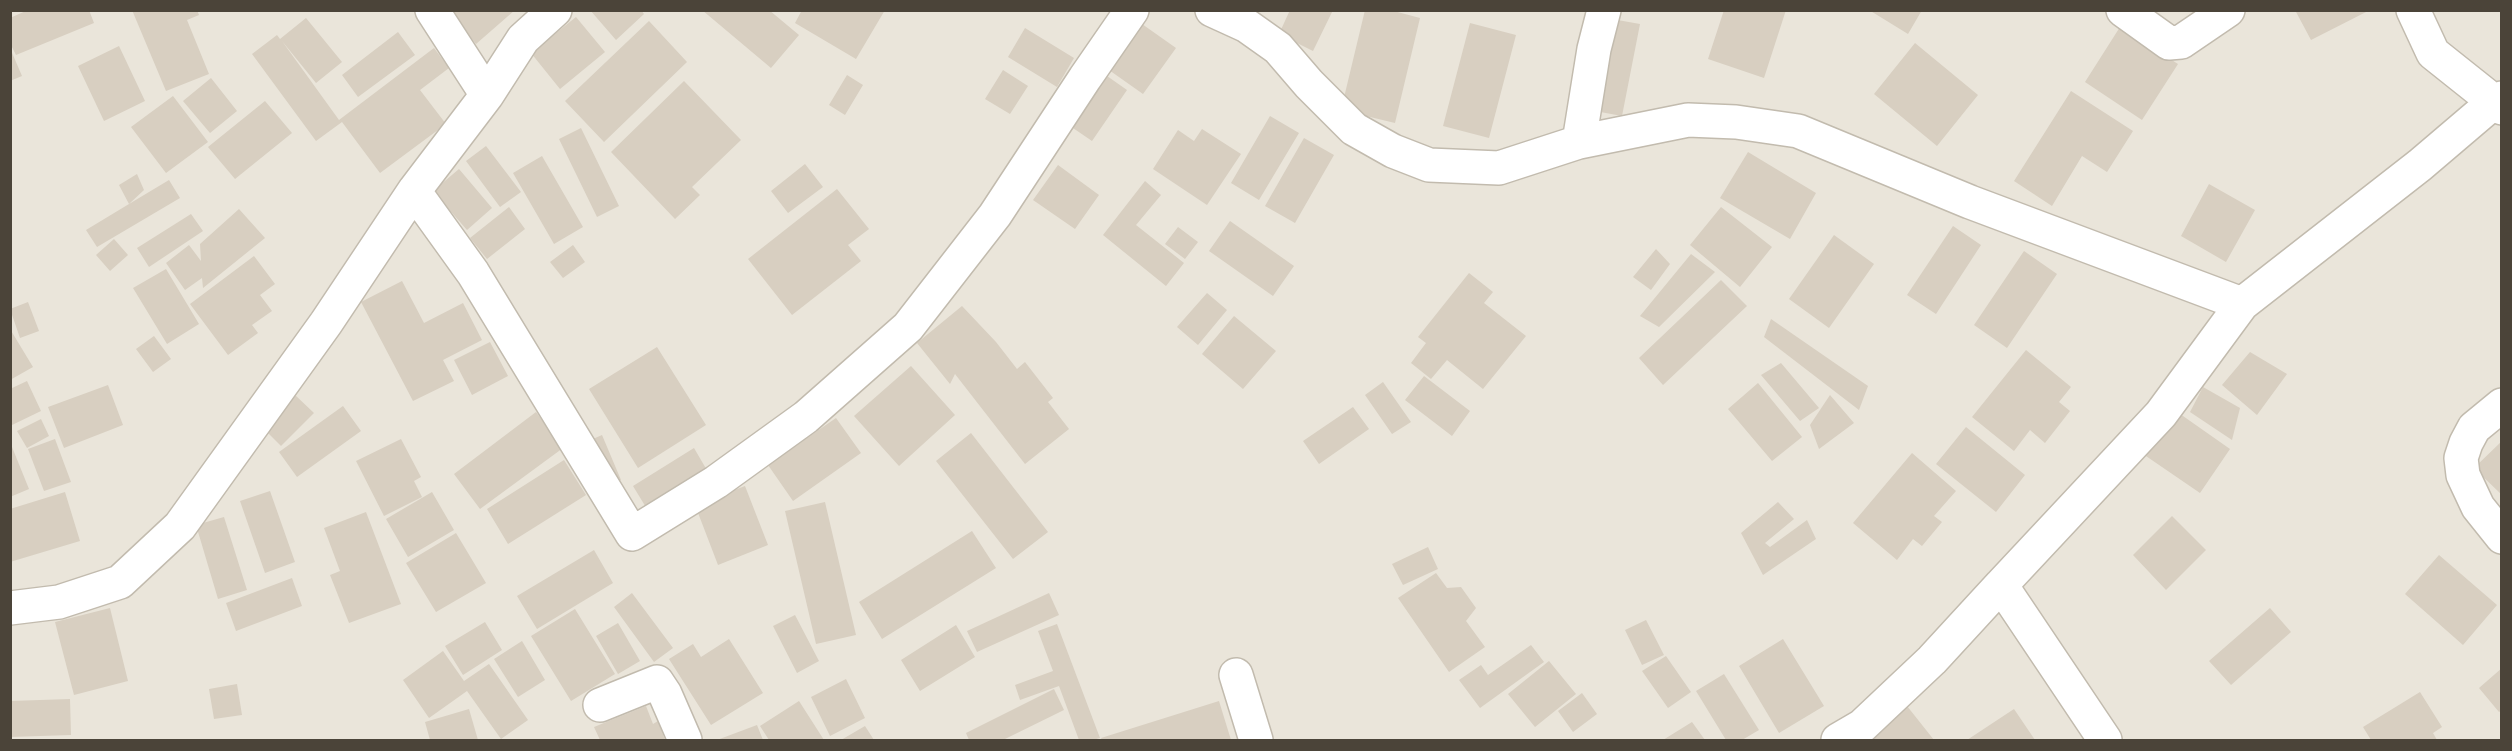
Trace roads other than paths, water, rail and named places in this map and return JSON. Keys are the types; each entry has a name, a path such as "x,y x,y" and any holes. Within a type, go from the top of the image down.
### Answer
{"street":[{"path":"432,10 487,96"},
{"path":"10,608 59,602 120,582 180,526 326,322 414,191 487,96 523,39 555,10"},
{"path":"414,191 473,273 632,534 716,483 806,417 908,327 995,215 1132,10"},
{"path":"1212,10 1247,26 1278,48 1309,84 1354,129 1393,151 1429,165 1499,168 1579,142 1688,120 1736,122 1798,131 1970,202 2242,304"},
{"path":"1579,142 1594,49 1604,10"},
{"path":"2123,10 2169,43 2181,42 2228,10"},
{"path":"1838,741 1862,726 1932,660 2161,414 2242,304 2499,103 2433,53 2413,10"},
{"path":"2502,405 2474,428 2466,443 2462,458 2463,475 2478,507 2502,537"},
{"path":"2001,585 2105,741"},
{"path":"1236,675 1256,741"},
{"path":"600,705 657,682 665,694 685,741"}]}
